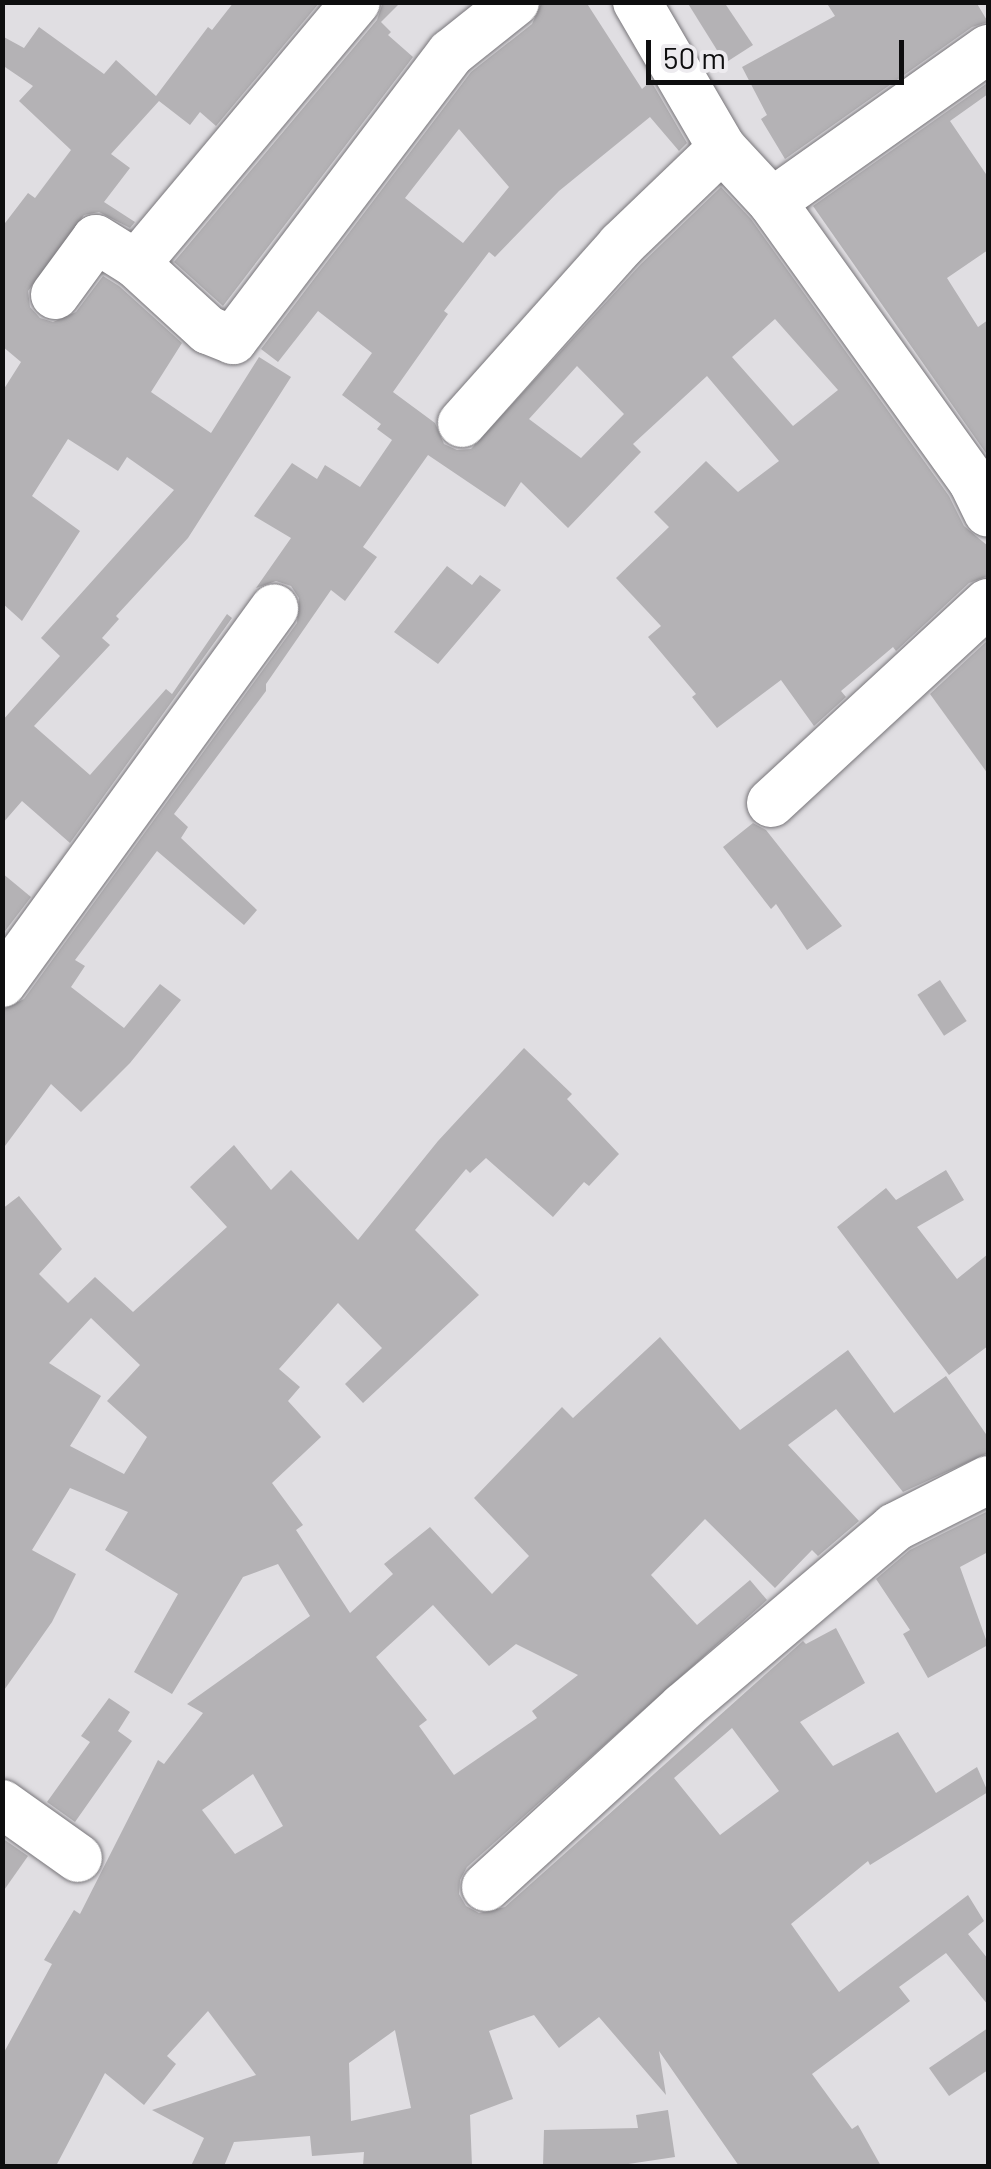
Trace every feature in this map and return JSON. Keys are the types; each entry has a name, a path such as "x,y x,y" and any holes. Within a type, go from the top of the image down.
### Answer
{"street":[{"path":"136,264 356,2"},
{"path":"55,295 96,239 136,264 208,330 233,340 451,53 515,2"},
{"path":"636,2 722,148 772,202 983,488"},
{"path":"772,202 988,49"},
{"path":"462,422 621,245 722,148"},
{"path":"772,803 988,603"},
{"path":"2,984 274,608"},
{"path":"486,1886 683,1706 895,1527 988,1480"},
{"path":"2,1804 78,1858"}],"building":[{"path":"234,2 320,2 216,126 200,112 190,125 159,101 111,154 130,168 104,202 135,222 130,228 99,212 84,215 28,291 30,307 40,318 53,322 76,312 103,276 119,286 182,343 151,392 211,433 259,357 291,377 188,538 116,616 119,619 102,638 110,645 34,726 90,775 166,689 172,694 227,614 232,618 70,843 22,801 2,824 2,721 60,656 41,638 174,490 127,457 118,471 68,439 32,496 80,531 22,621 2,603 2,392 21,362 2,346 2,227 28,193 35,198 71,150 19,101 33,86 2,65 2,36 24,48 39,27 104,74 116,60 156,96 208,27 212,30"},
{"path":"383,2 401,2 381,22 391,32 388,35 413,57 223,306 174,262 377,20"},
{"path":"542,2 586,2 642,89 651,81 687,143 679,151 650,117 559,191 495,257 489,252 444,311 448,314 393,392 435,423 444,444 457,450 471,449 641,264 721,187 751,219 949,496 964,526 988,546 988,576 969,583 896,651 893,647 841,691 846,697 814,726 781,680 717,728 692,697 696,694 648,637 661,626 616,578 669,527 654,512 706,461 738,492 779,461 707,376 633,444 641,452 568,528 521,482 505,507 428,455 363,547 377,557 345,601 331,590 266,684 266,691 174,814 188,827 181,838 257,910 244,925 157,851 75,960 85,966 71,987 124,1028 160,984 181,1000 130,1063 81,1112 51,1084 2,1150 2,1010 24,999 297,623 299,598 291,586 276,581 256,588 291,538 254,516 292,463 317,479 325,465 360,487 392,440 377,429 381,424 342,395 372,353 318,311 278,362 261,349 471,72 532,24","holes":["459,129 509,187 463,243 405,198","775,319 838,390 793,426 732,357","577,366 624,414 581,458 529,419"]},
{"path":"687,2 724,2 753,45 725,63"},
{"path":"826,2 976,2 988,22 972,27 785,159 761,119 767,115 742,67 835,16"},
{"path":"986,84 988,94 950,121 988,177 988,250 947,278 978,327 988,320 988,456 813,206"},
{"path":"447,566 472,585 480,575 501,590 438,664 394,632"},
{"path":"988,640 988,774 930,694"},
{"path":"753,823 766,830 842,926 807,950 776,904 771,909 723,847"},
{"path":"2,873 31,897 2,935"},
{"path":"940,980 967,1021 944,1036 917,995"},
{"path":"524,1048 572,1094 567,1099 619,1154 589,1186 584,1182 553,1217 486,1158 470,1173 466,1169 415,1230 479,1295 363,1403 345,1384 382,1348 338,1303 279,1369 300,1387 288,1401 321,1437 272,1483 303,1525 296,1530 350,1613 393,1574 384,1564 430,1527 492,1594 529,1556 474,1498 562,1407 573,1418 660,1337 740,1430 848,1350 894,1413 946,1376 988,1437 988,1453 903,1492 836,1409 788,1445 859,1521 818,1556 812,1550 775,1588 705,1519 651,1575 697,1625 750,1580 767,1600 467,1867 460,1880 459,1894 466,1906 479,1913 505,1907 803,1641 806,1644 836,1628 865,1683 800,1722 833,1766 898,1732 936,1793 977,1767 988,1792 870,1865 868,1861 791,1924 839,1992 968,1895 984,1921 968,1934 988,1959 988,2005 946,1953 899,1987 910,2001 812,2074 852,2129 858,2125 881,2166 739,2166 659,2051 666,2095 599,2017 559,2048 534,2015 489,2031 513,2099 470,2115 472,2166 363,2166 364,2152 312,2156 310,2136 234,2142 224,2166 191,2166 204,2138 152,2110 256,2075 208,2011 167,2056 176,2064 144,2105 105,2073 56,2166 2,2166 2,2056 52,1964 44,1960 74,1910 80,1914 158,1760 164,1764 203,1713 187,1704 310,1616 278,1564 243,1577 172,1694 134,1672 178,1594 105,1550 128,1512 70,1488 32,1550 76,1574 52,1622 2,1693 2,1209 19,1196 62,1249 39,1274 68,1303 95,1277 133,1312 227,1227 190,1187 234,1145 271,1190 291,1170 358,1240 438,1141","holes":["91,1318 140,1365 107,1401 147,1437 124,1474 70,1446 101,1396 49,1363","433,1605 489,1666 516,1644 578,1675 532,1711 537,1718 454,1775 419,1726 427,1720 376,1657","732,1728 779,1791 720,1835 674,1778","253,1774 283,1826 235,1854 202,1810","395,2030 411,2108 351,2121 349,2063"]},
{"path":"946,1170 964,1200 917,1227 957,1279 988,1254 988,1346 949,1375 837,1227 886,1188 896,1200"},
{"path":"988,1511 988,1552 960,1567 988,1645 928,1678 903,1634 910,1630 876,1579 910,1550"},
{"path":"109,1698 130,1712 118,1731 132,1741 75,1822 47,1802 90,1742 81,1736"},
{"path":"2,1838 28,1856 2,1893"},
{"path":"988,2028 988,2070 949,2096 929,2068"},
{"path":"668,2110 675,2157 615,2166 543,2166 544,2130 638,2128 636,2115"}]}
